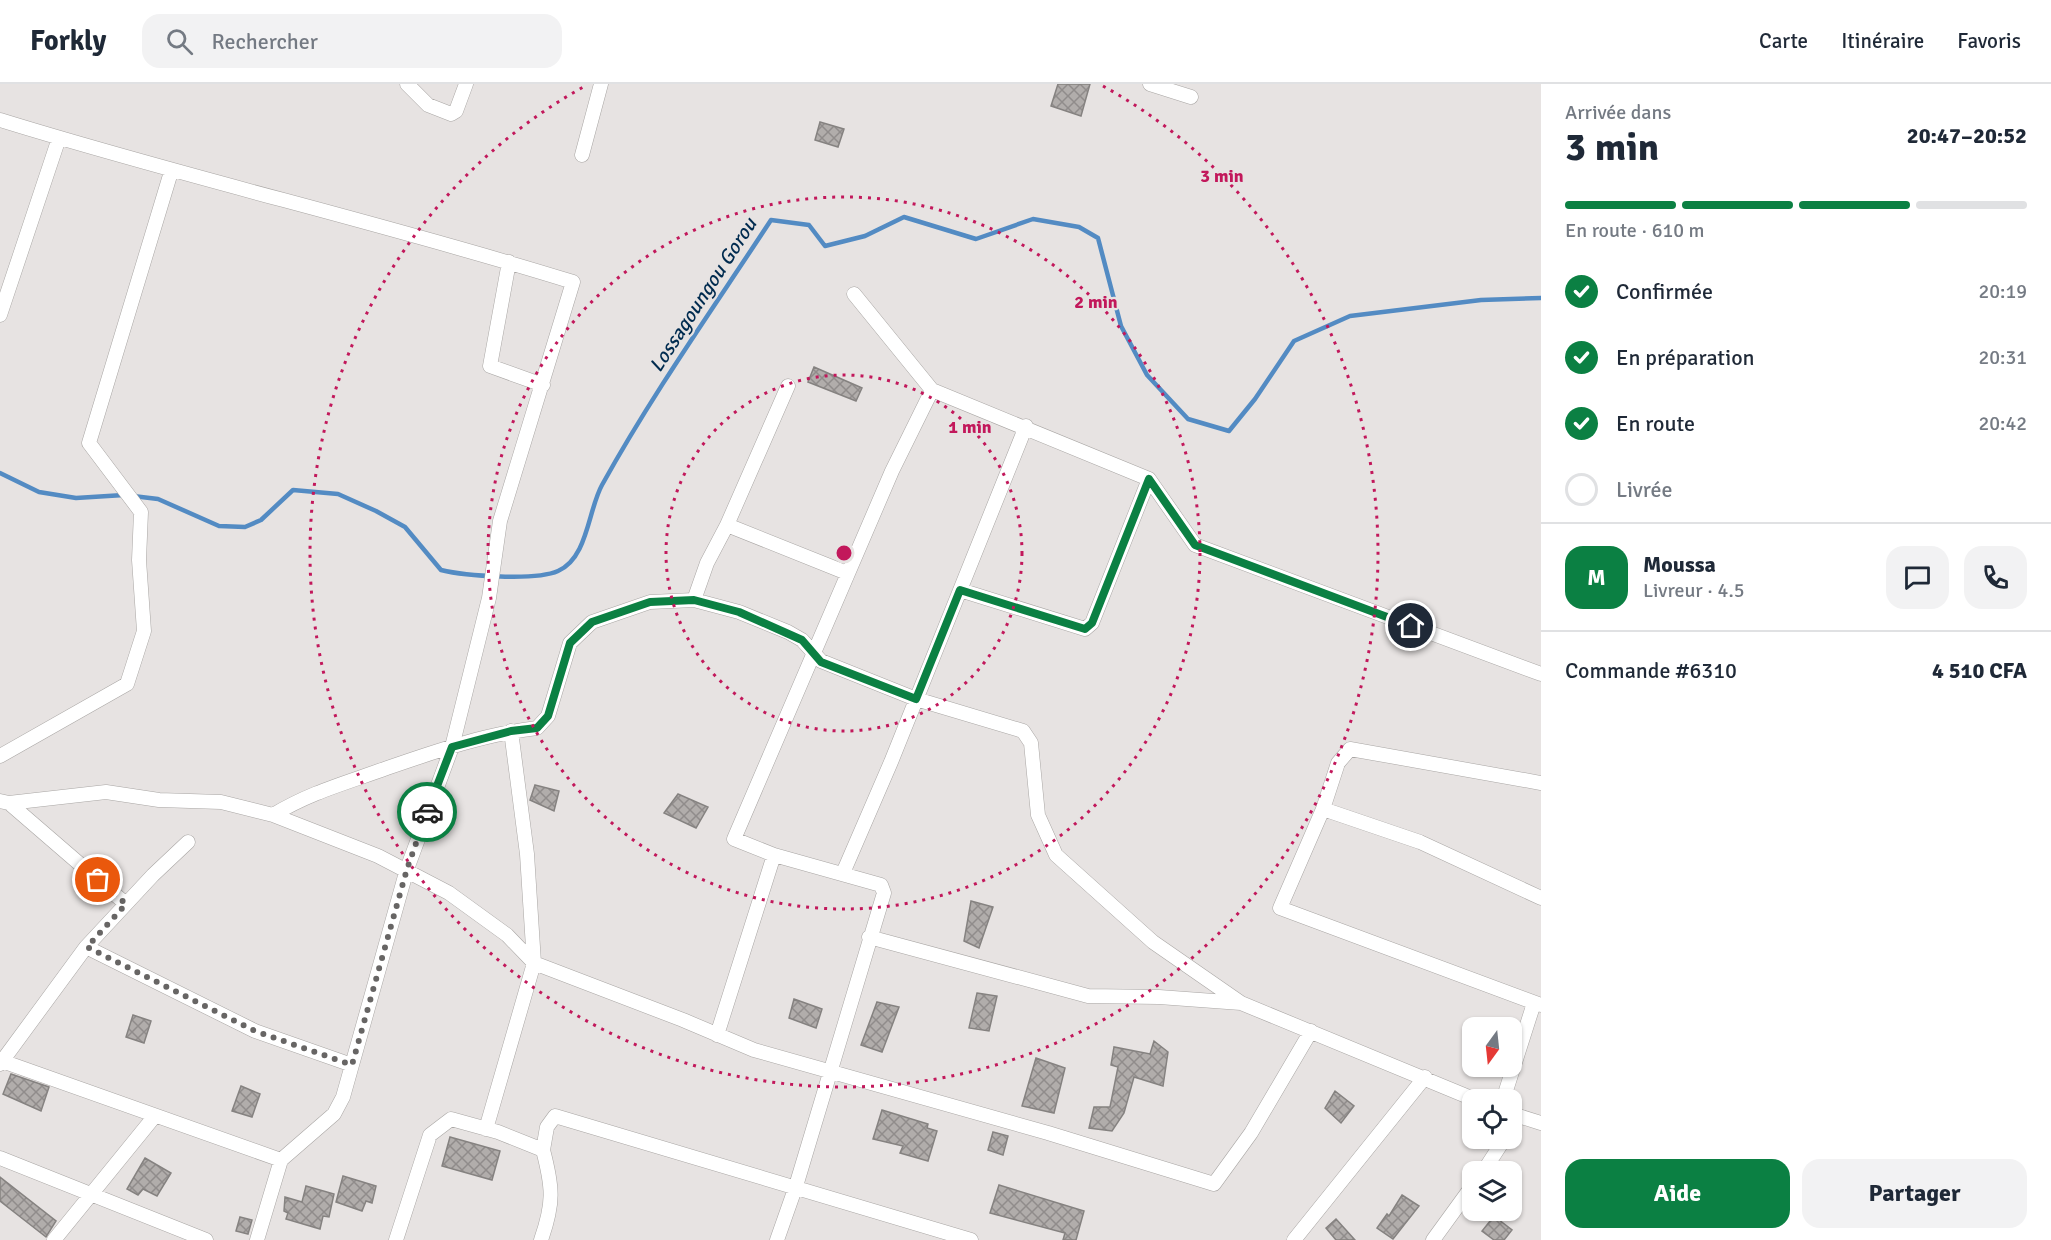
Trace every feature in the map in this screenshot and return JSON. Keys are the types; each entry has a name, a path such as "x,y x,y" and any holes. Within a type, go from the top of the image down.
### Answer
{"street":[{"path":"407,84 428,105 451,114 456,111 466,84"},
{"path":"582,155 600,84"},
{"path":"1150,84 1191,98"},
{"path":"1,118 58,138 171,172 509,262 573,282 495,538 489,598 452,747 407,869 343,1096 334,1114 281,1160 257,1240"},
{"path":"0,315 58,138"},
{"path":"0,756 127,684 144,631 139,560 141,512 89,442 171,172"},
{"path":"509,262 490,366 543,385"},
{"path":"854,294 932,390 1026,426 1149,479 1195,545 1541,674"},
{"path":"694,600 707,563 727,525 788,386"},
{"path":"777,1240 796,1186 884,893 881,885 774,855 734,839 847,573 872,522 892,471 932,390"},
{"path":"843,873 1026,426"},
{"path":"960,590 1085,629 1092,623 1149,479"},
{"path":"727,525 847,573"},
{"path":"273,815 304,796 452,747 511,731 537,728 548,716 570,643 592,622 650,602 694,600 739,612 788,632 802,640 821,662 916,699 1023,731 1031,743 1038,815 1056,855 1153,942 1241,1003 1462,1094"},
{"path":"486,1129 534,963 526,854 511,731"},
{"path":"1507,1089 1537,1004 1280,908 1323,809 1338,762 1350,748 1541,783"},
{"path":"4,802 106,792 159,800 221,802 273,815 407,869 449,893 507,935 534,963 754,1050 1048,1132 1214,1184 1251,1133 1311,1030"},
{"path":"4,802 126,904"},
{"path":"1323,809 1420,842 1541,898"},
{"path":"188,842 153,875 87,947 1,1063 281,1160"},
{"path":"717,1035 774,855"},
{"path":"869,937 1088,996 1159,997 1241,1003"},
{"path":"87,947 255,1031 352,1065"},
{"path":"1294,1240 1425,1077"},
{"path":"541,1240 549,1216 552,1184 543,1150 547,1127 555,1116 971,1240"},
{"path":"54,1240 154,1117"},
{"path":"396,1240 430,1135 451,1119 543,1150"},
{"path":"1522,1121 1541,1123"},
{"path":"0,1158 206,1240"},
{"path":"1433,1240 1462,1200"}],"building":[{"path":"1058,84 1090,84 1081,116 1051,106"},
{"path":"820,122 844,129 838,147 815,140"},
{"path":"814,367 862,388 856,401 808,382"},
{"path":"535,785 559,791 554,811 530,800"},
{"path":"678,794 708,807 696,828 664,813"},
{"path":"971,901 993,907 979,948 964,941"},
{"path":"977,993 997,996 989,1031 969,1028"},
{"path":"794,999 822,1009 816,1028 789,1018"},
{"path":"877,1002 899,1007 882,1052 861,1045"},
{"path":"133,1015 151,1021 144,1043 126,1037"},
{"path":"1154,1041 1168,1052 1163,1086 1134,1077 1124,1113 1112,1131 1089,1128 1094,1107 1110,1107 1118,1067 1111,1065 1114,1047 1150,1054"},
{"path":"1036,1058 1065,1068 1054,1113 1022,1106"},
{"path":"11,1074 49,1087 41,1111 3,1094"},
{"path":"241,1086 260,1094 252,1117 232,1111"},
{"path":"1335,1091 1354,1106 1341,1123 1325,1108"},
{"path":"882,1110 928,1124 927,1128 937,1131 928,1161 900,1153 903,1146 873,1139"},
{"path":"993,1132 1008,1136 1003,1155 988,1150"},
{"path":"450,1137 500,1151 492,1180 442,1166"},
{"path":"145,1158 171,1173 157,1196 143,1189 138,1195 127,1189"},
{"path":"343,1176 376,1186 372,1203 366,1201 362,1211 336,1202"},
{"path":"0,1177 56,1221 46,1237 0,1201"},
{"path":"999,1185 1084,1211 1076,1240 1063,1240 1065,1233 990,1213"},
{"path":"306,1186 334,1194 329,1217 323,1216 320,1229 286,1219 288,1213 284,1211 285,1197 302,1202"},
{"path":"1402,1195 1419,1206 1393,1239 1377,1228 1387,1214 1389,1216"},
{"path":"240,1217 252,1220 248,1234 236,1231"},
{"path":"1336,1219 1355,1240 1336,1240 1326,1228"},
{"path":"1490,1221 1500,1221 1512,1230 1504,1240 1494,1240 1482,1231"}],"waterway":[{"name":"Lossagoungou Gorou","path":"133,496 158,499 219,526 245,527 261,520 293,490 338,494 405,527 441,570 483,576 518,577 558,571 576,556 586,533 597,495 642,417 771,220 809,225 825,246 865,236 904,217 976,239 1033,219 1079,227 1098,238 1121,326 1147,375 1188,419 1229,431 1255,399 1294,341 1350,316 1481,300 1541,298"},
{"name":"Lossagoungou Gorou","path":"0,473 39,492 76,498 124,495"}],"way so far":[{"path":"98,880 126,904 87,947 255,1031 352,1065 407,869 427,812"}],"route":[{"path":"427,812 452,747 511,731 537,728 548,716 570,643 592,622 650,602 694,600 764,621 802,640 821,662 916,699 960,590 1085,629 1092,623 1149,479 1195,545 1411,626"}]}
